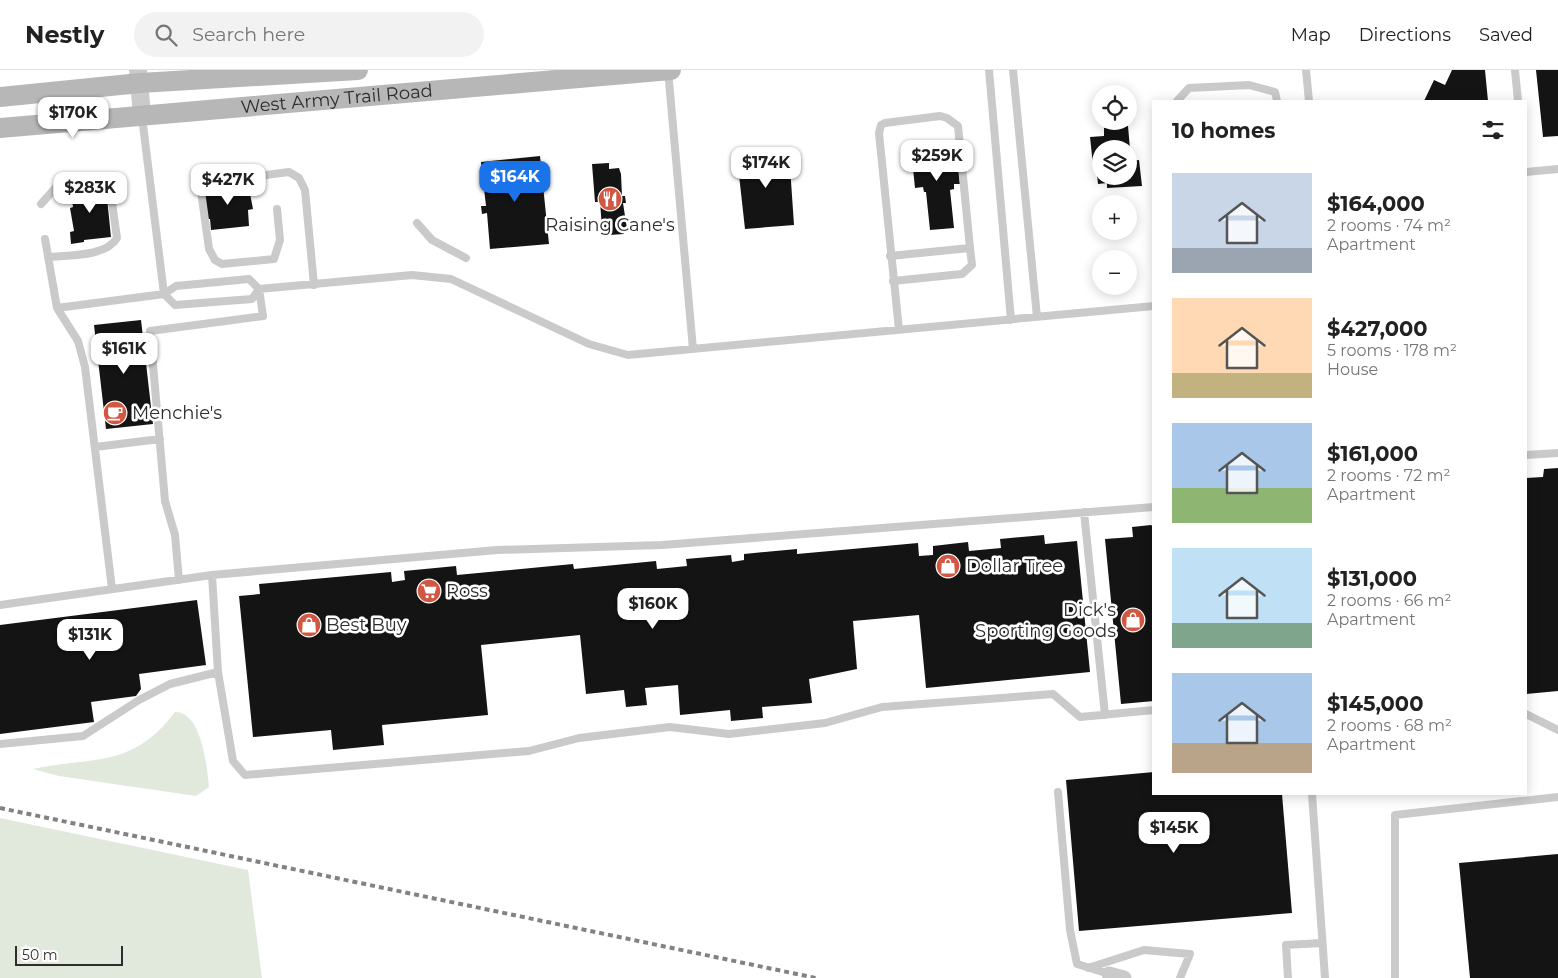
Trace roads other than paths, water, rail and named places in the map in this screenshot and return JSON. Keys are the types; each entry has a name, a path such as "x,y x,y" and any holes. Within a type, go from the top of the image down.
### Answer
{"main road":[{"name":"West Army Trail Road","path":"0,97 139,77 358,70"},
{"name":"West Army Trail Road","path":"0,128 672,70"}],"street":[{"path":"139,77 142,115"},
{"path":"1109,974 1124,978"}],"lane":[{"path":"668,70 693,349"},
{"path":"989,70 1010,320"},
{"path":"1013,70 1037,317"},
{"path":"1306,70 1309,100"},
{"path":"1515,70 1518,100"},
{"path":"1178,100 1189,88 1249,85 1274,92 1277,100"},
{"path":"142,115 164,294 175,305 252,299 259,289"},
{"path":"893,281 962,274 972,265 958,126 947,118 940,116 885,122 881,125 878,133 890,256 898,330"},
{"path":"1527,172 1558,169"},
{"path":"277,209 280,240 274,259 222,264 215,260 209,249 201,190 204,183 289,172 300,178 306,190 314,285"},
{"path":"40,204 58,184 97,177 104,180 110,188 117,238 113,245 96,252 48,257"},
{"path":"417,222 432,240 466,258"},
{"path":"45,239 57,308 78,341 86,367 112,589"},
{"path":"890,256 970,248"},
{"path":"259,289 412,275 451,279 605,350 628,355 1152,306"},
{"path":"57,308 164,294 176,286 249,279 259,289 263,316 150,331 165,501 175,535 179,580"},
{"path":"95,447 160,440"},
{"path":"1527,455 1558,453"},
{"path":"0,605 212,575 515,549 662,545 1152,507"},
{"path":"1084,512 1106,715"},
{"path":"212,575 218,672 233,761 245,775 529,751 579,738 670,728 729,734 825,723 882,707 1054,694 1080,716 1152,710"},
{"path":"0,744 83,736 139,700 170,684 218,672"},
{"path":"1527,714 1558,730"},
{"path":"1058,792 1070,930 1076,964 1109,974"},
{"path":"1312,795 1324,978"},
{"path":"1395,978 1395,815 1558,798"},
{"path":"1288,978 1286,945 1322,942"},
{"path":"1088,968 1144,950 1190,954 1180,978"}],"railway":[{"path":"0,808 816,978"}],"place":[{"name":"Raising Cane's","path":"610,199"},
{"name":"Menchie's","path":"115,413"},
{"name":"Dollar Tree","path":"948,566"},
{"name":"Ross","path":"429,591"},
{"name":"Dick's Sporting Goods","path":"1133,620"},
{"name":"Best Buy","path":"309,625"}]}
